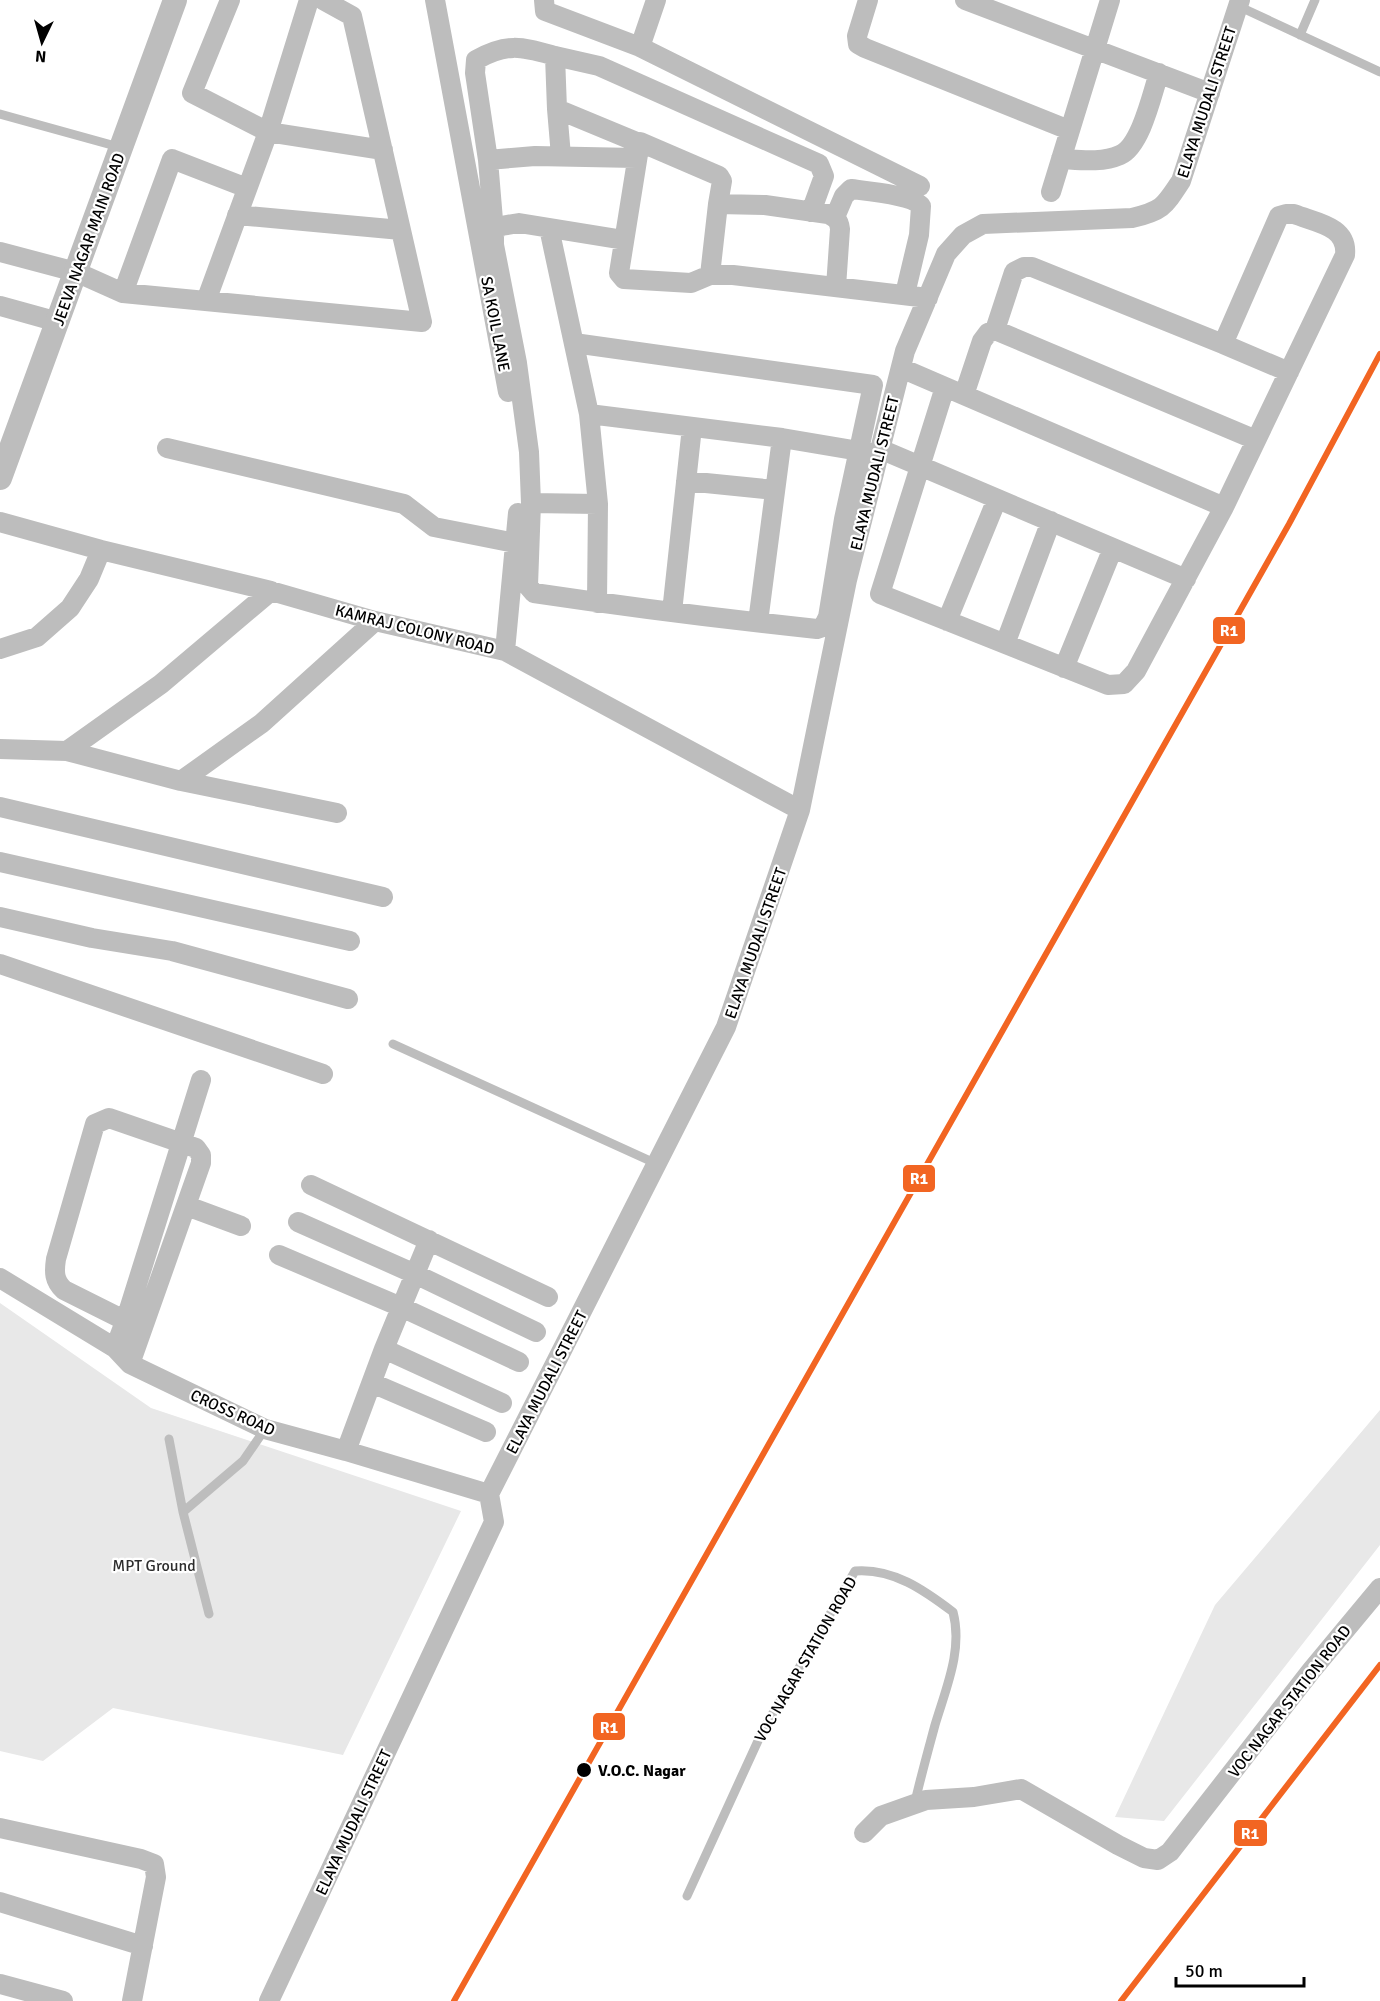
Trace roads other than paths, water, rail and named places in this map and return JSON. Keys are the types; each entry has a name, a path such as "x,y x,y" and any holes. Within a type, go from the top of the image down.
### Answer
{"street":[{"name":"JEEVA NAGAR MAIN ROAD","path":"0,478 176,0"},
{"path":"230,0 192,93 268,132 383,150"},
{"path":"206,301 268,132 309,0"},
{"path":"0,252 76,272 123,293 423,322 352,15 323,0"},
{"name":"SA KOIL LANE","path":"435,0 522,468 505,651"},
{"path":"544,0 545,11 640,47 920,186"},
{"path":"640,47 656,0"},
{"path":"868,0 857,36 858,44 1070,130"},
{"path":"966,0 1210,93"},
{"path":"1050,192 1110,0"},
{"name":"ELAYA MUDALI STREET","path":"269,2001 494,1522 489,1494 726,1027 800,810 847,580 905,351 946,254 963,235 983,224 1132,218 1155,212 1166,204 1181,181 1239,3"},
{"path":"574,343 873,385 825,623 817,629 597,603 530,591 528,586 531,502 528,441 517,363 494,244 488,160 475,73 477,60 494,51 521,47 599,66 819,164 824,176 811,212"},
{"path":"555,56 561,156"},
{"path":"1060,159 1101,160 1120,155 1130,149 1138,135 1159,73"},
{"path":"557,109 638,150 719,176 722,182 710,275"},
{"path":"488,160 638,150"},
{"path":"638,150 619,273 624,279 691,283 710,275 733,275 928,298"},
{"path":"123,293 172,159 248,188"},
{"path":"835,217 844,196 851,189 919,202 921,206 919,235 905,294"},
{"path":"718,204 765,205 835,217 840,229 836,287"},
{"path":"945,387 880,594 1108,685 1124,684 1136,671 1224,507 1345,255 1344,238 1336,230 1294,214 1280,216 1223,344"},
{"path":"237,216 401,230"},
{"path":"494,232 501,226 519,223 624,240"},
{"path":"549,228 589,414 598,504 597,603"},
{"path":"995,330 1014,272 1024,267 1032,267 1289,372"},
{"path":"0,306 58,322"},
{"path":"964,396 982,341 988,333 995,330 1256,440"},
{"path":"901,368 1224,507"},
{"path":"589,414 782,438 859,451 880,451 921,466 1186,579"},
{"path":"672,612 692,427"},
{"path":"758,622 782,438"},
{"path":"167,448 404,504 434,527 515,543"},
{"path":"686,481 775,490"},
{"path":"947,621 997,499"},
{"path":"531,502 598,504"},
{"path":"1005,644 1051,521"},
{"name":"KAMRAJ COLONY ROAD","path":"0,522 101,550 271,591 375,621 505,651 800,810"},
{"path":"1064,668 1113,548"},
{"path":"0,649 37,637 70,608 89,579 101,550"},
{"path":"67,751 160,684 271,591"},
{"path":"181,781 262,723 375,621"},
{"path":"0,749 67,751 181,781 337,813"},
{"path":"0,807 383,897"},
{"path":"0,862 350,941"},
{"path":"0,917 92,938 172,951 348,999"},
{"path":"0,964 323,1074"},
{"path":"130,1364 134,1324 181,1144 201,1080"},
{"path":"115,1348 134,1324 187,1206 201,1163 201,1155 196,1148 109,1118 95,1124 54,1272 57,1284 64,1290 134,1324"},
{"path":"312,1185 548,1297"},
{"path":"187,1206 241,1226"},
{"path":"298,1222 415,1274 536,1332"},
{"path":"346,1450 429,1240"},
{"path":"279,1255 401,1307 519,1362"},
{"name":"CROSS ROAD","path":"0,1278 115,1348 130,1364 265,1429 346,1450 489,1494"},
{"path":"384,1349 502,1403"},
{"path":"372,1383 486,1432"},
{"name":"VOC NAGAR STATION ROAD","path":"864,1833 881,1816 926,1800 974,1797 1021,1789 1118,1845 1144,1858 1158,1860 1170,1852 1311,1671 1380,1588"},
{"path":"0,1828 141,1859 154,1864 156,1877 132,2001"},
{"path":"0,1902 143,1946"},
{"path":"0,1984 63,2001"}],"lane":[{"path":"1300,35 1315,0"},
{"path":"1239,3 1300,35 1380,72"},
{"path":"0,114 121,148"},
{"path":"393,1044 657,1164"},
{"path":"183,1512 243,1461 265,1429"},
{"path":"169,1439 183,1512 209,1614"},
{"name":"VOC NAGAR STATION ROAD","path":"687,1896 762,1732 855,1571 867,1570 896,1576 953,1612 957,1628 955,1656 915,1805"}],"railway":[{"path":"454,2001 1289,524 1380,354"},
{"path":"1121,2001 1380,1665"}],"place":[{"name":"V.O.C. Nagar","path":"584,1770"}],"park label":[{"name":"MPT Ground","path":"154,1565"}]}
